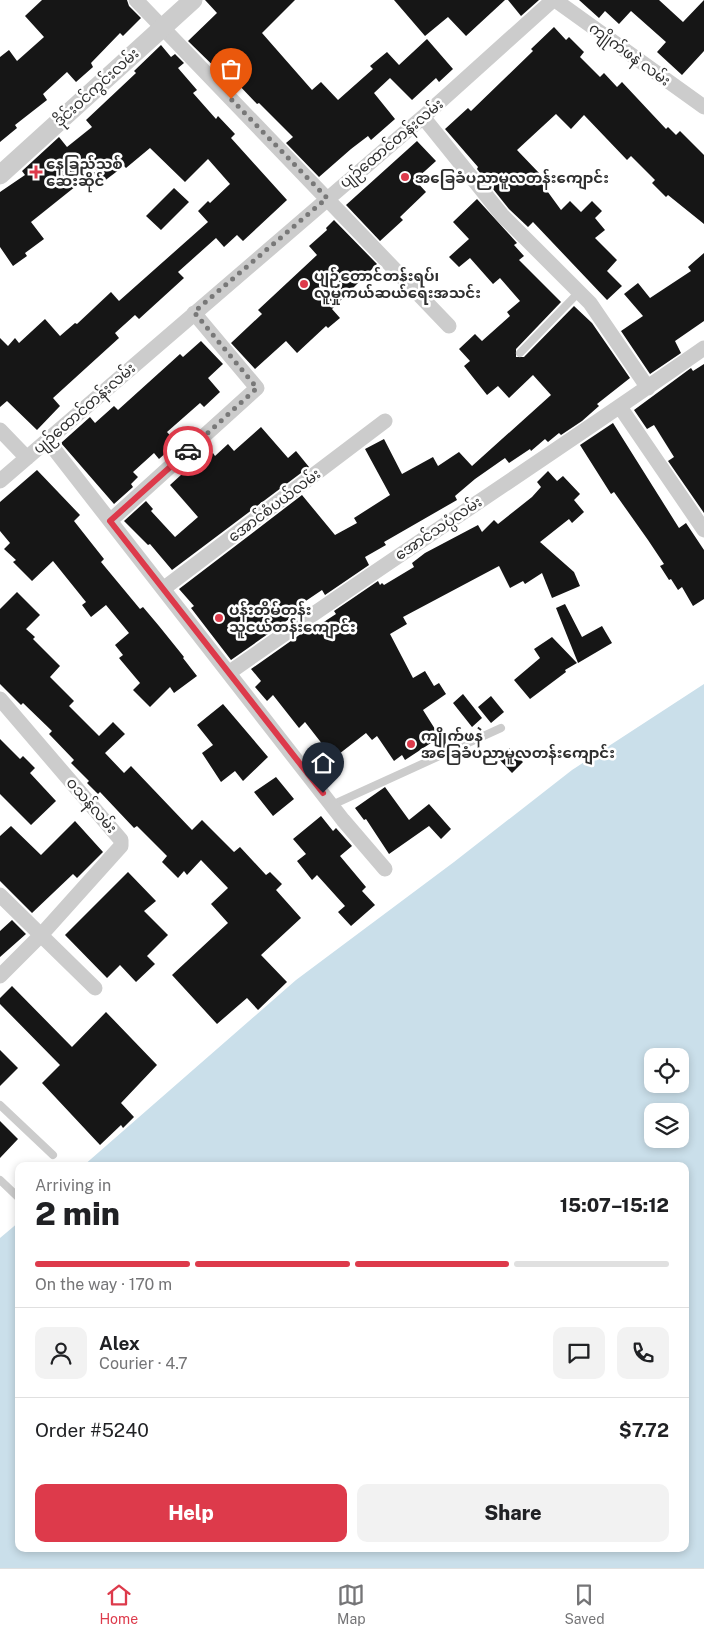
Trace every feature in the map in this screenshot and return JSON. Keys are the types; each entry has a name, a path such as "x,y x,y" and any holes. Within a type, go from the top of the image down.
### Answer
{"street":[{"path":"136,0 449,326"},
{"name":"ဒိုင်းဝင်ကွင်းလမ်း","path":"0,175 193,0"},
{"name":"ကျိုက်ဖနဲ လမ်း","path":"554,0 704,107"},
{"name":"ပျဉ်ထောင်တန်းလမ်း","path":"0,480 423,117 554,0"},
{"path":"423,117 502,215 590,303 648,388"},
{"path":"110,521 257,388 194,312"},
{"name":"အောင်သပ္ပံလမ်း","path":"230,672 371,573 703,350"},
{"path":"620,407 704,530"},
{"name":"အောင်စံပယ်လမ်း","path":"163,589 385,421"},
{"path":"0,430 27,458"},
{"path":"47,440 332,805 385,869"},
{"name":"ဝသန်လမ်း","path":"0,699 122,840 121,846 42,934"},
{"path":"0,895 42,934 95,988"},
{"path":"0,976 42,934"}],"lane":[{"path":"520,354 579,292"},
{"path":"332,805 501,728"},
{"path":"0,1105 54,1155"},
{"path":"0,1180 15,1194"}],"water":[{"path":"704,684 704,1568 0,1568 0,1238 15,1225 15,1552 689,1552 689,1162 88,1162 296,980 454,862 572,770"}],"building":[{"path":"42,0 127,0 129,6 141,18 123,36 120,33 91,63 93,67 76,82 67,72 43,94 47,100 15,125 17,128 0,142 0,57 9,50 17,61 44,37 25,16"},
{"path":"205,0 295,0 262,33 312,90 321,82 338,100 373,69 370,66 387,52 399,65 427,39 453,69 439,82 436,78 412,100 390,78 374,93 395,119 371,140 368,136 319,177 286,143 293,137 259,103 257,104 236,82 233,85 188,41 217,13"},
{"path":"394,0 505,0 466,36 448,17 425,36"},
{"path":"508,0 539,0 521,16"},
{"path":"579,0 659,0 683,22 704,0 704,51 682,75 657,52 666,42 631,11 619,24 605,11 599,18"},
{"path":"554,27 566,40 569,37 584,52 580,57 600,77 604,73 617,87 622,82 666,129 668,127 676,135 680,131 704,155 704,224 668,195 666,197 652,183 655,180 631,156 627,160 584,115 571,129 556,114 517,150 540,174 537,177 561,210 570,201 581,212 592,201 602,211 595,218 605,230 595,238 617,260 607,271 622,286 607,300 533,222 528,227 509,209 477,169 478,167 445,129 468,108 471,111 533,51 531,49"},
{"path":"161,45 171,57 175,54 184,63 178,68 197,90 193,93 216,119 218,116 235,134 231,138 287,200 243,241 237,235 224,247 216,238 178,272 184,278 139,319 135,315 115,333 119,338 53,398 60,406 37,430 7,401 0,407 0,338 8,346 15,338 19,343 45,319 60,336 75,323 77,324 111,292 119,301 208,222 198,211 208,201 210,203 230,184 208,159 185,182 150,148 126,168 124,166 99,185 91,174 31,222 44,239 25,253 27,256 13,266 0,247 0,192 25,175 22,171 59,137 67,147 92,127 86,120 136,73 134,71"},
{"path":"417,141 436,161 415,180 426,192 400,217 403,220 380,241 346,205"},
{"path":"174,188 189,202 161,230 146,216"},
{"path":"477,199 517,243 514,245 524,256 519,260 561,302 516,349 516,357 524,357 574,306 592,323 630,378 597,404 599,406 582,421 561,435 559,433 548,442 545,439 531,451 530,449 509,463 505,458 455,496 457,500 384,542 386,545 365,557 369,565 325,595 322,590 288,613 292,617 231,660 191,608 194,606 179,589 302,495 335,535 357,523 354,518 390,495 365,449 384,439 402,474 433,457 438,466 459,452 472,466 551,395 533,375 509,398 498,386 487,395 464,366 470,361 459,349 475,334 482,341 510,316 507,312 520,301 500,278 493,284 470,258 459,267 449,257 469,239 453,222"},
{"path":"334,220 377,264 332,309 340,318 328,328 326,326 297,353 286,341 255,369 231,343 262,314 258,310 317,255 309,246 327,230 326,228"},
{"path":"704,253 704,321 675,341 681,353 650,374 621,331 643,316 624,294 638,283 650,298 691,271 688,267"},
{"path":"201,341 223,364 208,378 220,392 204,407 200,403 167,432 177,443 159,459 154,453 133,472 138,477 131,484 133,487 114,504 61,443 90,417 95,423 114,406 118,410 180,354 183,357"},
{"path":"704,364 704,513 668,461 674,457 654,425 647,429 634,410 691,368 693,371"},
{"path":"613,423 679,528 686,523 704,550 704,599 693,606 682,587 678,590 671,579 669,580 660,566 664,564 614,492 611,494 580,445"},
{"path":"261,427 288,458 296,451 309,467 172,570 150,544 148,545 124,521 146,501 153,509 151,511 175,537 198,517 170,485 194,463 197,466 213,453 215,456 228,444 234,451"},
{"path":"37,470 80,515 74,521 104,559 101,562 140,609 143,607 159,626 197,676 174,693 170,687 150,707 133,690 140,683 119,658 123,655 115,645 129,633 106,605 91,617 82,605 86,602 53,561 32,581 13,562 16,560 4,549 10,543 0,531 0,502"},
{"path":"548,471 557,481 563,476 580,494 574,500 584,512 572,523 569,519 540,542 574,572 580,586 552,598 542,573 525,584 523,581 510,588 499,566 403,617 407,624 390,634 413,678 425,671 434,686 439,683 446,694 423,710 440,737 405,760 402,755 394,761 377,736 372,740 366,733 339,754 344,762 328,773 313,752 323,745 305,722 299,728 273,695 267,701 255,687 261,681 251,669 305,631 307,633 336,614 334,611 378,581 380,585 382,583 384,585 414,567 412,563 425,553 478,525 482,532 494,520 498,524 532,497 541,487 537,482"},
{"path":"17,592 40,615 26,629 35,637 33,639 60,666 50,677 74,701 69,706 99,736 113,722 125,734 105,753 124,773 131,766 192,830 202,820 234,852 240,847 266,875 270,872 282,884 276,890 301,918 261,955 287,982 258,1010 247,998 217,1024 172,975 228,923 211,904 228,888 201,860 187,875 184,871 178,878 162,862 167,856 137,826 134,828 100,792 98,794 87,783 89,781 71,763 74,760 49,734 52,731 0,684 0,609"},
{"path":"565,604 582,637 602,626 612,643 578,663 556,608"},
{"path":"552,637 577,663 565,670 566,672 530,699 514,680 540,658 534,649"},
{"path":"463,694 482,718 472,727 453,703"},
{"path":"491,696 504,712 491,723 478,707"},
{"path":"223,704 268,757 243,781 235,771 221,782 202,753 213,745 197,725"},
{"path":"0,739 20,759 23,756 35,768 30,773 56,801 31,825 0,794"},
{"path":"509,748 523,762 512,773 498,758"},
{"path":"276,777 294,799 273,816 254,792"},
{"path":"385,787 409,820 429,804 451,829 441,839 429,826 389,854 366,819 364,820 355,808"},
{"path":"321,816 333,831 336,828 352,846 340,856 366,887 362,891 375,905 351,926 338,912 345,906 317,875 312,880 297,861 306,854 293,839"},
{"path":"75,821 103,852 77,878 73,874 32,913 0,881 0,836 11,826 41,855"},
{"path":"128,872 156,901 144,911 168,935 147,956 155,964 136,982 120,965 107,978 65,935"},
{"path":"12,920 26,934 0,957 0,931"},
{"path":"12,986 72,1047 106,1012 157,1065 121,1103 134,1117 123,1128 121,1125 100,1145 42,1083 60,1065 0,1004 0,998"},
{"path":"0,1050 18,1068 0,1086"},
{"path":"0,1121 18,1139 0,1158"}],"way so far":[{"path":"188,451 257,388 194,312 327,198 231,99"}],"place":[{"name":"နေခြည်သစ် ဆေးဆိုင်","path":"36,172"},
{"name":"အခြေခံပညာမူလတန်းကျောင်း","path":"405,177"},
{"name":"ပျဉ်တောင်တန်းရပ်၊ လူမှုကယ်ဆယ်ရေးအသင်း","path":"304,284"},
{"name":"ပန်းတိမ်တန်း သူငယ်တန်းကျောင်း","path":"219,618"},
{"name":"ကျိုက်ဖနဲ အခြေခံပညာမူလတန်းကျောင်း","path":"411,744"}],"route":[{"path":"188,451 110,521 323,793"}]}
